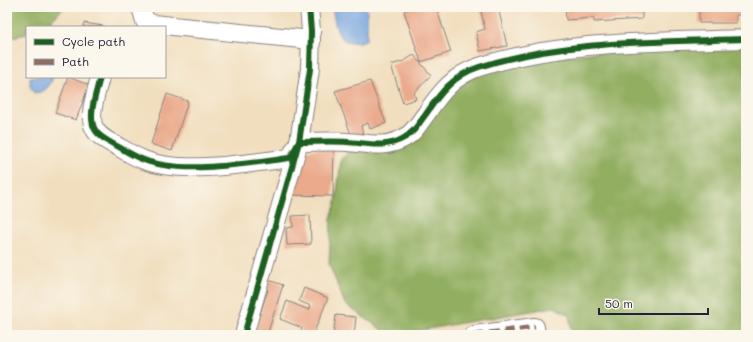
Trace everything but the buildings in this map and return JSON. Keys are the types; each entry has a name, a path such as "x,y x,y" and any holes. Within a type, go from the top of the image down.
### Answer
{"street":[{"path":"141,7 140,11 145,21 153,24 311,40"},
{"path":"244,335 299,142 310,69 311,40 309,7"},
{"path":"299,142 348,142 376,146 403,139 414,131 449,84 477,68 507,60 547,52 626,43 746,40"},
{"path":"100,78 92,113 92,124 95,131 101,137 144,160 176,167 234,165 290,158 299,142"},
{"path":"474,335 535,327 536,335"}],"green space":[{"path":"7,7 65,7 46,26 26,26 26,34 7,38"},
{"path":"746,46 746,335 572,335 569,315 554,307 405,333 382,330 345,304 329,264 331,218 336,202 341,159 349,151 378,153 446,96 480,72 548,58 626,49"}],"water":[{"path":"332,7 366,7 367,39 361,42 356,42 346,41 342,38 339,35 335,24"},
{"path":"30,78 53,78 50,84 41,91 34,93 30,86"}],"marked path":[{"path":"474,335 535,327"}],"cycle path":[{"path":"244,335 299,142 310,69 311,31 309,7"},
{"path":"100,78 94,101 92,119 95,129 103,138 137,157 160,164 177,167 236,165 290,158 299,142 383,144 397,141 408,136 414,131 442,92 455,80 470,70 511,58 577,47 611,44 746,39"}]}
